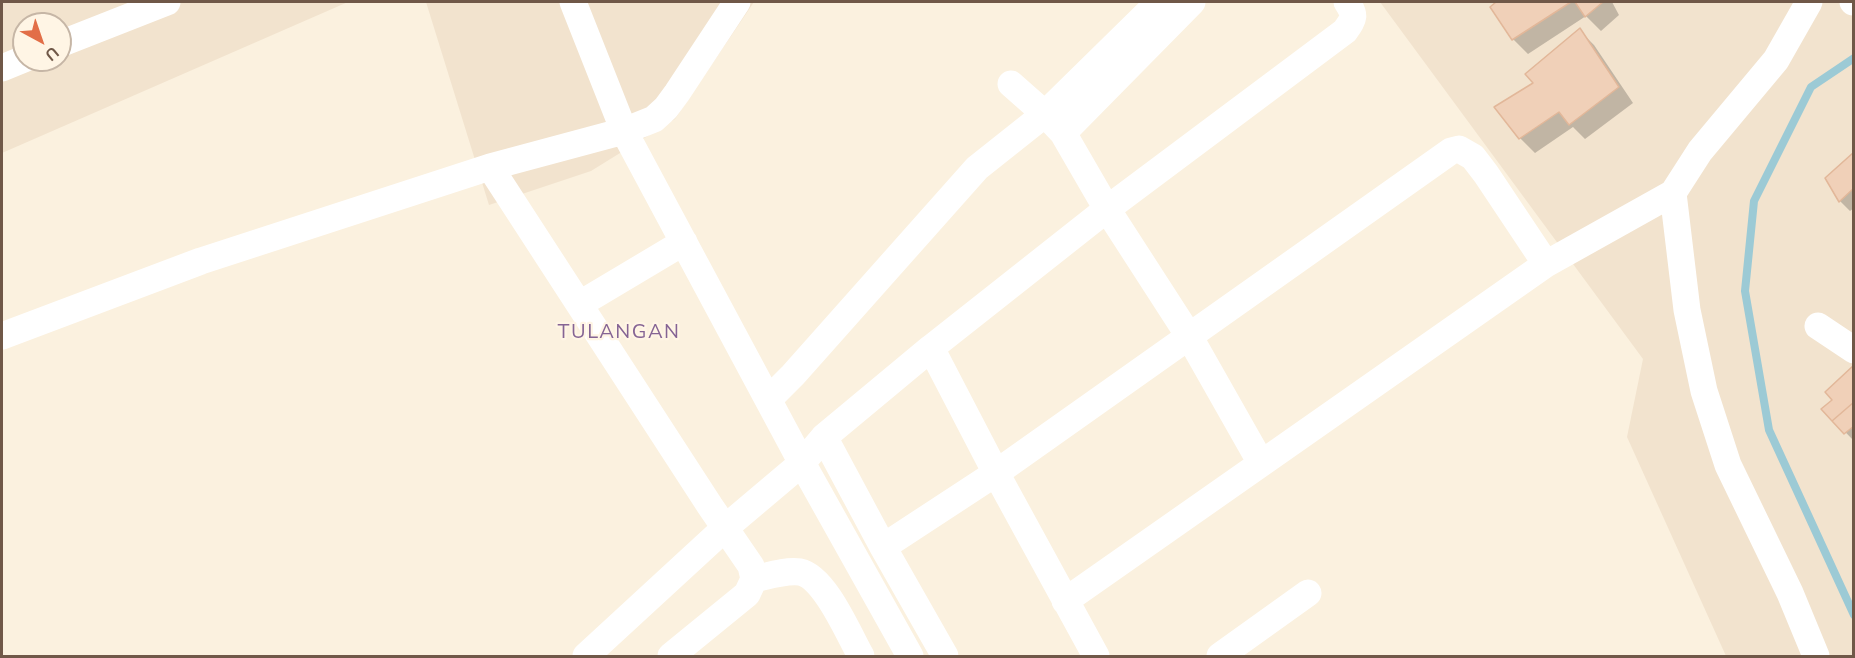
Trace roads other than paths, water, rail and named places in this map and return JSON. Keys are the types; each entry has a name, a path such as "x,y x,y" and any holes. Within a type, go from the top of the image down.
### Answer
{"street":[{"path":"72,39 167,2"},
{"path":"573,2 624,131 802,463 910,657"},
{"path":"2,336 201,261 490,166 624,131 654,119 666,108 737,2"},
{"path":"1054,123 1159,2"},
{"path":"758,378 793,375 977,168 1054,123 1192,2"},
{"path":"586,657 718,517 802,463 824,437 931,348 1107,209 1345,31 1353,20 1352,11 1347,2"},
{"path":"1065,601 1546,264 1673,193 1700,151 1776,60 1809,2"},
{"path":"1011,84 1054,123 1189,336 1261,464"},
{"path":"883,547 996,473 1451,151 1460,149 1473,157 1546,264"},
{"path":"490,166 751,566 754,579 747,594 671,657"},
{"path":"1673,193 1687,310 1704,391 1728,465 1790,593 1816,657"},
{"path":"580,304 684,242"},
{"path":"1818,326 1854,350"},
{"path":"931,348 1096,657"},
{"path":"824,437 945,657"},
{"path":"754,579 801,572 816,580 826,592 861,657"},
{"path":"1220,657 1308,593"}],"waterway":[{"path":"1854,58 1811,87 1754,201 1745,291 1769,430 1854,615"}],"district":[{"name":"TULANGAN","path":"619,332"}]}
